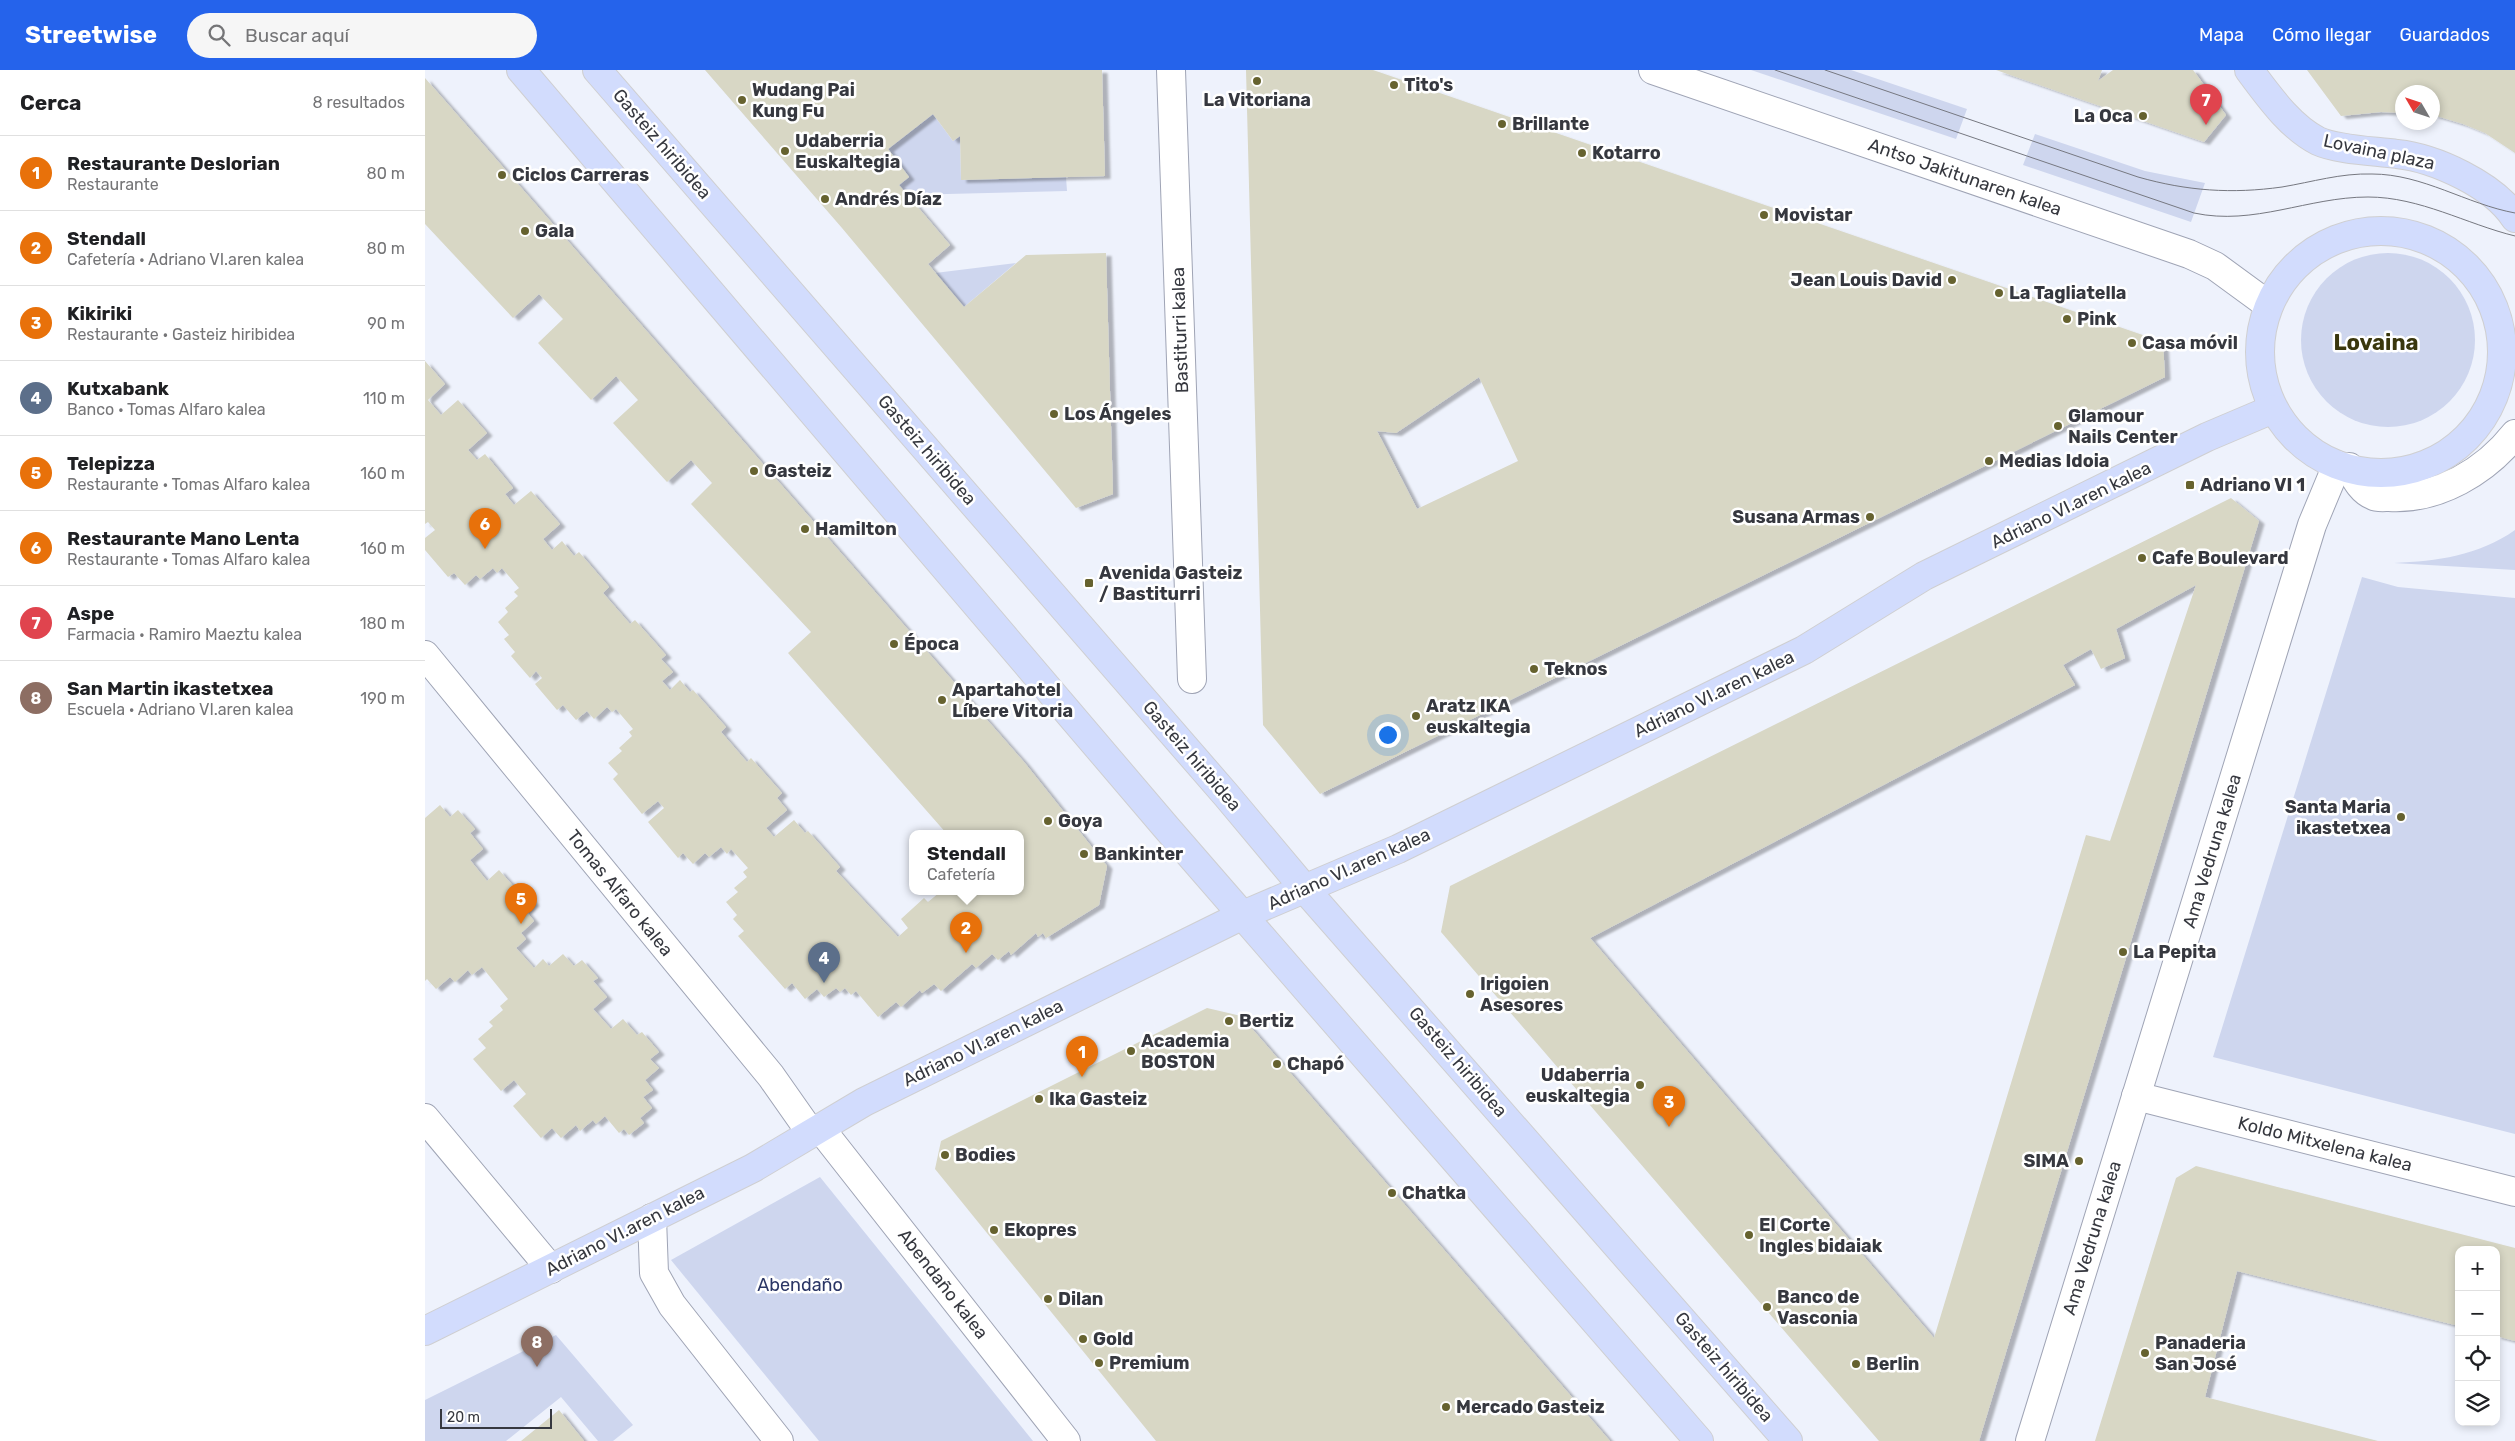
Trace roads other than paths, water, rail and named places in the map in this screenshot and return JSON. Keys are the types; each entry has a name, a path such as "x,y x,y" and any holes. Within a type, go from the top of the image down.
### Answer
{"main road":[{"path":"521,70 1243,915 1699,1441"},
{"name":"Gasteiz hiribidea","path":"597,70 1190,753 1304,888 1788,1441"},
{"name":"Lovaina plaza","path":"2249,70 2299,129 2319,142 2400,154 2441,164 2492,196 2515,218"},
{"path":"2391,233 2425,239 2450,250 2469,268 2511,338 2504,376 2494,403 2474,432 2447,455 2415,469 2381,473 2343,466 2311,451 2290,432 2273,409 2261,375 2259,339 2267,304 2289,268 2308,252 2330,242 2365,235 2391,233"},
{"name":"Adriano VI.aren kalea","path":"425,1331 753,1168 864,1102 1243,915 1398,849 1804,650 1924,576 2207,437 2273,409"}],"street":[{"name":"Bastiturri kalea","path":"1171,70 1192,679"},
{"name":"Antso Jakitunaren kalea","path":"1653,70 2189,254 2215,266 2267,304"},
{"path":"2343,466 2359,485 2374,496 2401,498 2451,485 2474,473 2502,451 2515,434"},
{"name":"Ama Vedruna kalea","path":"2030,1441 2312,525 2343,466"},
{"name":"Tomas Alfaro kalea","path":"425,655 816,1130"},
{"name":"Koldo Mitxelena kalea","path":"2136,1096 2515,1192"},
{"path":"425,1118 551,1269"},
{"name":"Abendaño kalea","path":"816,1130 1066,1441"},
{"path":"652,1218 654,1273 672,1305 779,1441"}],"tram line":[{"path":"1775,70 2194,213 2238,216 2260,214 2346,198 2387,198 2424,206 2515,236"},
{"path":"1825,70 2156,182 2227,191 2282,187 2349,175 2391,175 2427,184 2497,209 2515,213"}],"place":[{"name":"La Vitoriana","path":"1257,81"},
{"name":"Tito's","path":"1394,85"},
{"name":"Wudang Pai Kung Fu","path":"742,100"},
{"name":"La Oca","path":"2143,116"},
{"name":"Brillante","path":"1502,124"},
{"name":"Aspe","path":"2206,125"},
{"name":"Udaberria Euskaltegia","path":"785,151"},
{"name":"Kotarro","path":"1582,153"},
{"name":"Ciclos Carreras","path":"502,175"},
{"name":"Andrés Díaz","path":"825,199"},
{"name":"Movistar","path":"1764,215"},
{"name":"Gala","path":"525,231"},
{"name":"Jean Louis David","path":"1952,280"},
{"name":"La Tagliatella","path":"1999,293"},
{"name":"Pink","path":"2067,319"},
{"name":"Casa móvil","path":"2132,343"},
{"name":"Los Ángeles","path":"1054,414"},
{"name":"Glamour Nails Center","path":"2058,426"},
{"name":"Medias Idoia","path":"1989,461"},
{"name":"Gasteiz","path":"754,471"},
{"name":"Adriano VI 1","path":"2190,485"},
{"name":"Susana Armas","path":"1870,517"},
{"name":"Hamilton","path":"805,529"},
{"name":"Restaurante Mano Lenta","path":"485,549"},
{"name":"Cafe Boulevard","path":"2142,558"},
{"name":"Avenida Gasteiz / Bastiturri","path":"1089,583"},
{"name":"Época","path":"894,644"},
{"name":"Teknos","path":"1534,669"},
{"name":"Apartahotel Líbere Vitoria","path":"942,700"},
{"name":"Aratz IKA euskaltegia","path":"1416,716"},
{"name":"Santa Maria ikastetxea","path":"2401,817"},
{"name":"Goya","path":"1048,821"},
{"name":"Bankinter","path":"1084,854"},
{"name":"Telepizza","path":"521,924"},
{"name":"La Pepita","path":"2123,952"},
{"name":"Stendall","path":"966,953"},
{"name":"Kutxabank","path":"824,983"},
{"name":"Irigoien Asesores","path":"1470,994"},
{"name":"Bertiz","path":"1229,1021"},
{"name":"Academia BOSTON","path":"1131,1051"},
{"name":"Chapó","path":"1277,1064"},
{"name":"Restaurante Deslorian","path":"1082,1077"},
{"name":"Udaberria euskaltegia","path":"1640,1085"},
{"name":"Ika Gasteiz","path":"1039,1099"},
{"name":"Kikiriki","path":"1669,1127"},
{"name":"Bodies","path":"945,1155"},
{"name":"SIMA","path":"2079,1161"},
{"name":"Chatka","path":"1392,1193"},
{"name":"Ekopres","path":"994,1230"},
{"name":"El Corte Ingles bidaiak","path":"1749,1235"},
{"name":"Dilan","path":"1048,1299"},
{"name":"Banco de Vasconia","path":"1767,1307"},
{"name":"Gold","path":"1083,1339"},
{"name":"Panaderia San José","path":"2145,1353"},
{"name":"Premium","path":"1099,1363"},
{"name":"Berlin","path":"1856,1364"},
{"name":"San Martin ikastetxea","path":"537,1367"},
{"name":"Mercado Gasteiz","path":"1446,1407"}],"district":[{"name":"Lovaina","path":"2376,342"}],"park label":[{"name":"Abendaño","path":"800,1285"}]}
